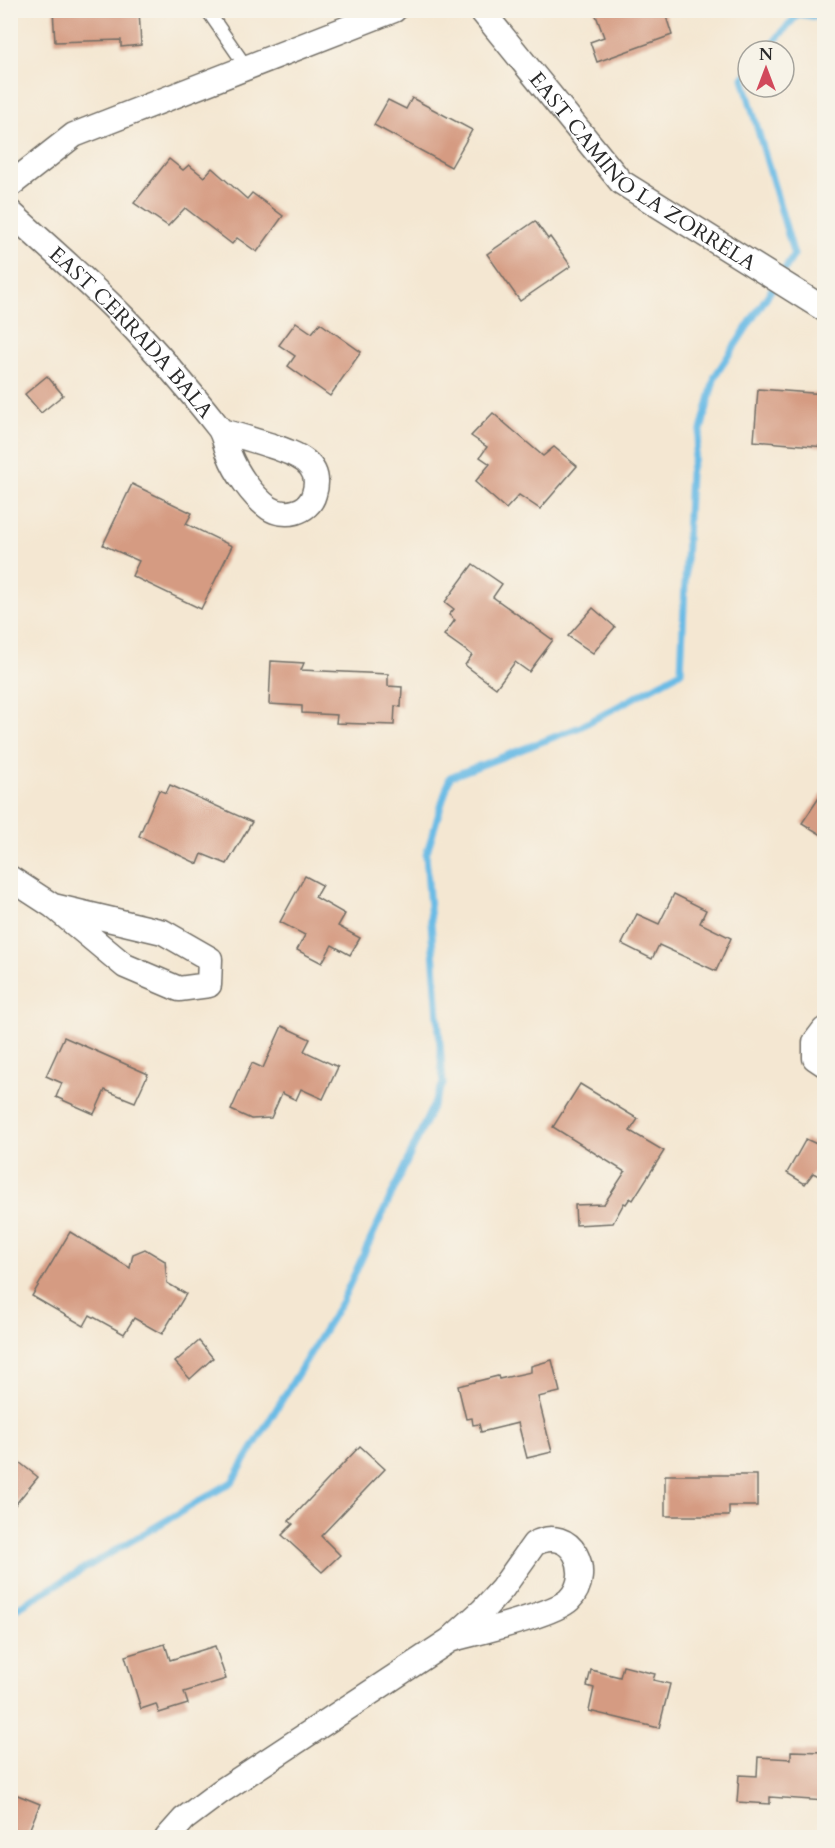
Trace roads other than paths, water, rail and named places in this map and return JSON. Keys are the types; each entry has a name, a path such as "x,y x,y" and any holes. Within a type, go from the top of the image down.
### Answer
{"street":[{"path":"10,185 74,135 394,10"},
{"name":"EAST CAMINO LA ZORRELA","path":"481,10 621,182 825,309"},
{"name":"EAST CERRADA BALA","path":"10,212 124,318 221,431"},
{"path":"10,878 53,906 125,966 179,989 209,985 210,958 163,932 53,906"},
{"path":"825,1030 815,1042 815,1058 825,1064"},
{"path":"167,1838 184,1819 220,1792 450,1640 482,1611 534,1544 552,1538 563,1541 571,1547 580,1568 579,1579 569,1599 545,1612 450,1640"}],"lane":[{"path":"207,10 248,68"}],"waterway":[{"path":"776,39 798,14 824,18"},
{"path":"10,1612 232,1482 342,1301 443,1084 426,855 450,777 580,727 681,672 690,473 715,376 794,255 749,99"}]}
